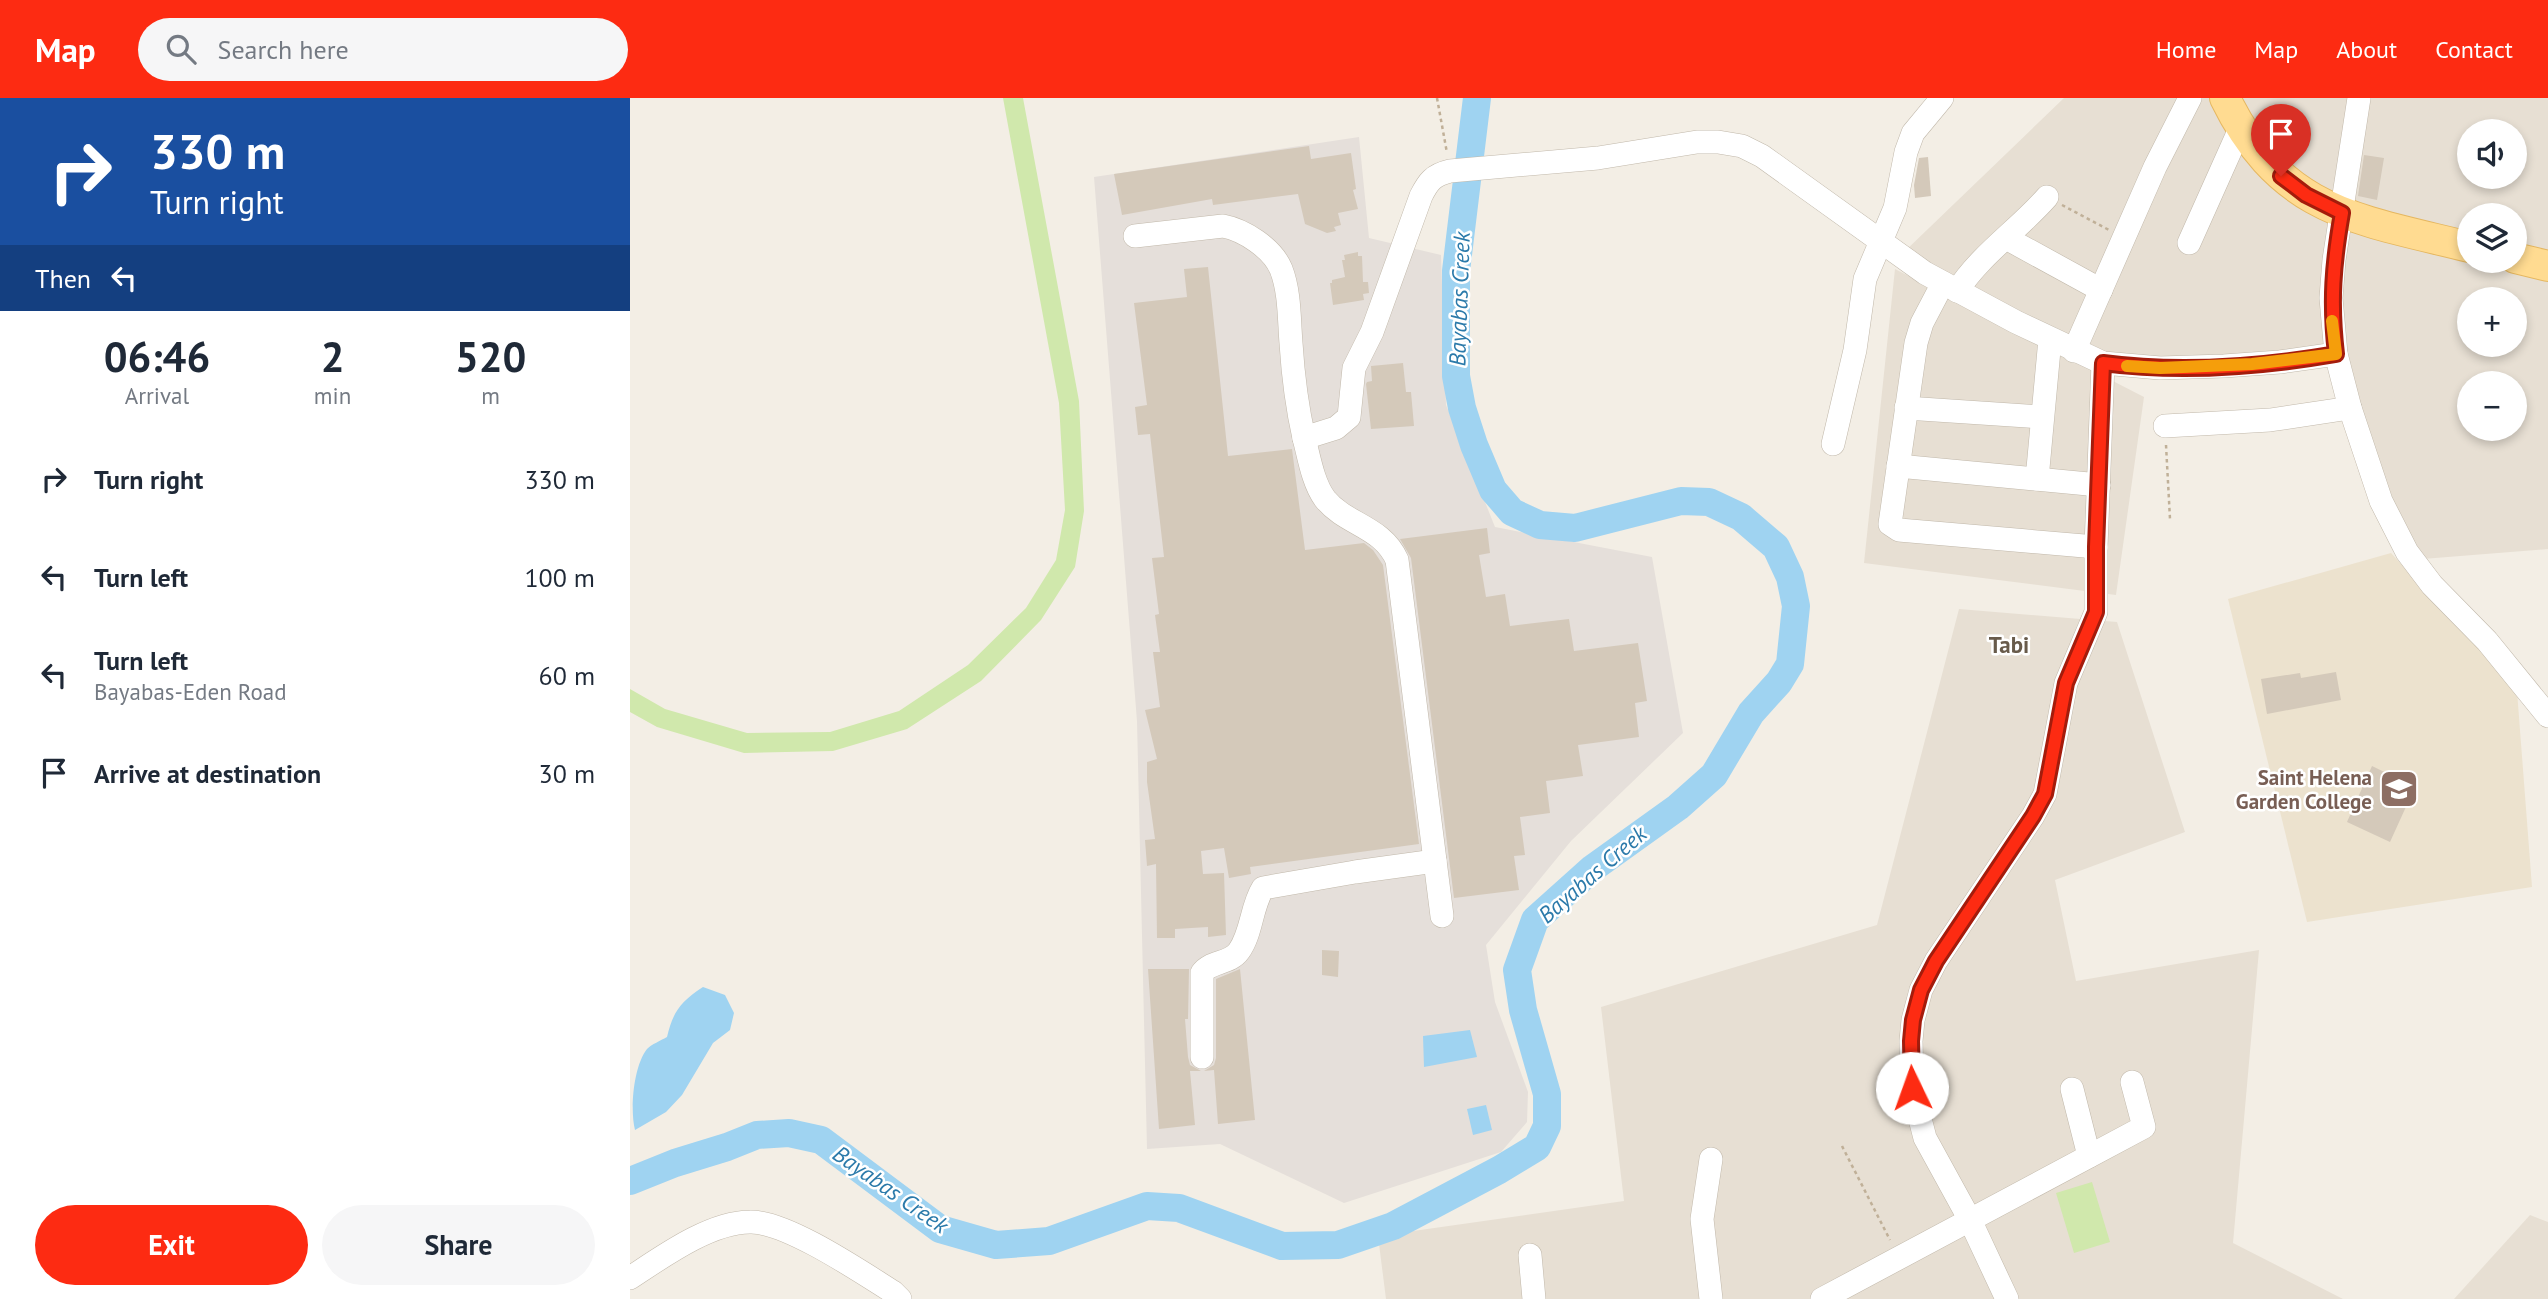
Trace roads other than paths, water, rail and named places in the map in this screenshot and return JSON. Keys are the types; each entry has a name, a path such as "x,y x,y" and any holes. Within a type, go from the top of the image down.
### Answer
{"main road":[{"path":"2225,98 2240,129 2265,161 2306,195 2342,213 2457,244"},
{"path":"2527,261 2548,266"}],"street":[{"path":"1833,444 1855,350 1865,279 1895,208 1906,152 1913,133 1942,98"},
{"path":"2074,351 2189,98"},
{"path":"2359,98 2334,260 2331,298 2336,354 2350,408 2381,501 2407,552 2432,585 2487,641 2548,716"},
{"path":"2189,243 2240,129"},
{"path":"1304,438 1336,428 1349,417 1354,368 1372,332 1402,246 1429,180 1453,170 1598,158 1698,142 1742,146 1762,156 1941,283 2103,363 2160,368 2224,366 2336,354"},
{"path":"2047,197 1970,271 1941,283 1922,323 1916,343 1889,519 1890,524 1899,530 2096,547"},
{"path":"1135,236 1223,226 1244,233 1276,260 1281,270 1288,299 1293,368 1304,438 1318,487 1326,500 1386,541 1396,560 1442,916"},
{"path":"2006,238 2101,290"},
{"path":"2037,479 2050,339"},
{"path":"2007,1299 1970,1220 1937,1162 1918,1116 1910,1065 1913,1020 1921,990 1936,961 2045,794 2066,683 2096,612 2103,363"},
{"path":"1906,408 2042,417"},
{"path":"2165,426 2290,418 2350,408"},
{"path":"1898,466 2099,485"},
{"path":"1202,1057 1202,973 1205,968 1231,959 1241,950 1263,888 1435,861"},
{"path":"1822,1299 2144,1127 2132,1082"},
{"path":"2072,1089 2089,1156"},
{"path":"1711,1159 1702,1219 1712,1299"},
{"path":"630,1278 708,1233 729,1225 750,1222 772,1225 828,1252 894,1292 900,1299"},
{"path":"1530,1255 1534,1299"}],"water":[{"path":"703,987 725,995 734,1013 730,1030 713,1043 682,1095 666,1112 635,1130 634,1089 642,1057 649,1047 667,1037 679,1008"},
{"path":"1470,1030 1477,1057 1424,1067 1423,1036"},
{"path":"1486,1105 1492,1130 1473,1135 1467,1109"}],"waterway":[{"name":"Bayabas Creek","path":"630,1181 757,1135 789,1133 821,1140 940,1229 996,1245 1049,1241 1147,1206 1179,1208 1282,1246 1338,1245 1393,1226 1537,1147 1547,1126 1547,1094 1523,1010 1517,970 1535,920 1593,868 1678,807 1714,775 1751,713 1779,682 1790,664 1796,606 1790,577 1776,547 1741,517 1709,502 1681,501 1575,528 1540,525 1512,512 1493,490 1474,445 1462,408 1456,376 1456,271 1477,98"}],"place":[{"name":"Saint Helena Garden College","path":"2399,789"}],"district":[{"name":"Tabi","path":"2009,644"}]}
